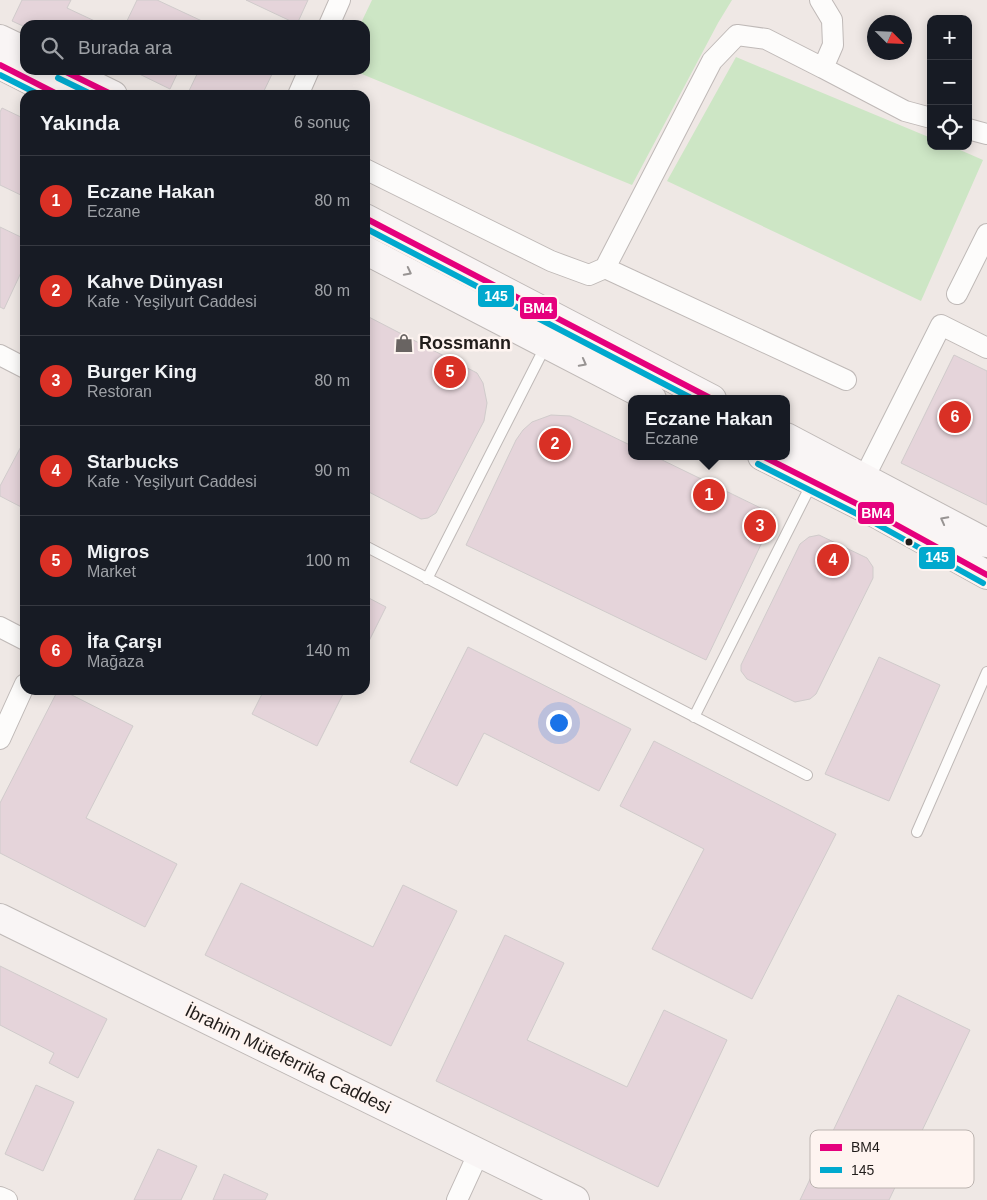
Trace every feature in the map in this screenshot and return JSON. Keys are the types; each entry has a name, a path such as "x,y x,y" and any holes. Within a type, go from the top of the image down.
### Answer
{"main road":[{"path":"0,39 20,49"},
{"path":"0,65 49,90"},
{"path":"72,75 102,90"},
{"path":"370,221 704,395"},
{"path":"370,253 644,395"},
{"path":"790,440 987,543"},
{"path":"770,460 875,513 987,575"},
{"name":"İbrahim Müteferrika Caddesi","path":"0,918 575,1200"}],"street":[{"path":"331,20 340,0"},
{"path":"820,0 832,20 833,45 823,68"},
{"path":"370,171 551,261 589,275 605,268 712,61 737,35 766,38 905,111 927,117"},
{"path":"300,90 307,75"},
{"path":"972,130 987,134"},
{"path":"957,294 987,234"},
{"path":"605,268 846,380"},
{"path":"864,478 941,325 987,348"},
{"path":"0,355 20,365"},
{"path":"0,627 20,637"},
{"path":"0,739 20,695"},
{"path":"457,1200 479,1152"},
{"path":"0,1197 7,1200"}],"lane":[{"path":"427,580 546,344"},
{"path":"694,717 813,482"},
{"path":"370,549 427,580 807,775"},
{"path":"916,832 987,672"}],"green space":[{"path":"372,0 732,0 632,185 364,75 370,75 370,20 362,20"},
{"path":"736,57 927,136 927,150 960,150 983,160 921,301 667,181"}],"building":[{"path":"22,0 71,0 67,8 93,20 20,20 20,25 12,21"},
{"path":"137,0 157,0 200,20 127,20"},
{"path":"246,0 308,0 299,20 288,20"},
{"path":"141,75 177,75 170,89"},
{"path":"197,75 272,75 264,90 189,90"},
{"path":"2,108 20,117 20,195 0,185 0,112"},
{"path":"0,227 20,237 20,275 4,309 0,307"},
{"path":"370,318 477,373 483,383 487,403 484,421 436,513 428,518 421,519 370,493"},
{"path":"954,355 987,371 987,505 901,463"},
{"path":"551,415 570,416 628,444 628,460 662,460 775,515 706,660 466,545 516,440 532,422"},
{"path":"20,448 20,506 0,496 0,486"},
{"path":"819,535 867,558 873,567 873,578 816,694 810,699 795,702 747,679 741,671 741,665 800,544 809,537"},
{"path":"370,599 386,607 370,639"},
{"path":"468,647 631,729 599,791 484,733 457,786 410,762"},
{"path":"879,657 940,685 889,801 825,774"},
{"path":"55,695 72,695 133,726 86,818 177,864 145,927 0,853 0,803"},
{"path":"262,695 342,695 317,746 252,714"},
{"path":"654,741 836,834 752,999 652,949 704,849 620,806"},
{"path":"241,883 373,947 403,885 457,911 391,1046 205,955"},
{"path":"505,935 564,963 527,1040 627,1087 664,1010 727,1040 658,1187 436,1081"},
{"path":"0,966 107,1019 78,1078 49,1063 54,1053 0,1025"},
{"path":"898,995 970,1030 922,1130 833,1130"},
{"path":"36,1085 74,1102 43,1171 5,1154"},
{"path":"158,1149 197,1166 181,1200 134,1200"},
{"path":"224,1174 268,1194 265,1200 213,1200"},
{"path":"810,1179 810,1188 895,1188 889,1200 800,1200"}],"transit line":[{"name":"BM4","path":"0,65 49,90"},
{"name":"145","path":"0,75 30,90"},
{"name":"BM4","path":"72,75 103,90"},
{"name":"145","path":"58,78 83,90"},
{"name":"BM4","path":"370,221 704,395"},
{"name":"145","path":"370,231 685,395"},
{"name":"BM4","path":"770,460 875,513 987,575"},
{"name":"145","path":"758,464 871,521 983,583"}],"place":[{"name":"Rossmann","path":"404,343"},
{"name":"Migros","path":"450,372"},
{"name":"İfa Çarşı","path":"955,417"},
{"name":"Kahve Dünyası","path":"555,444"},
{"name":"Eczane Hakan","path":"709,495"},
{"name":"Burger King","path":"760,526"},
{"name":"Starbucks","path":"833,560"}]}
